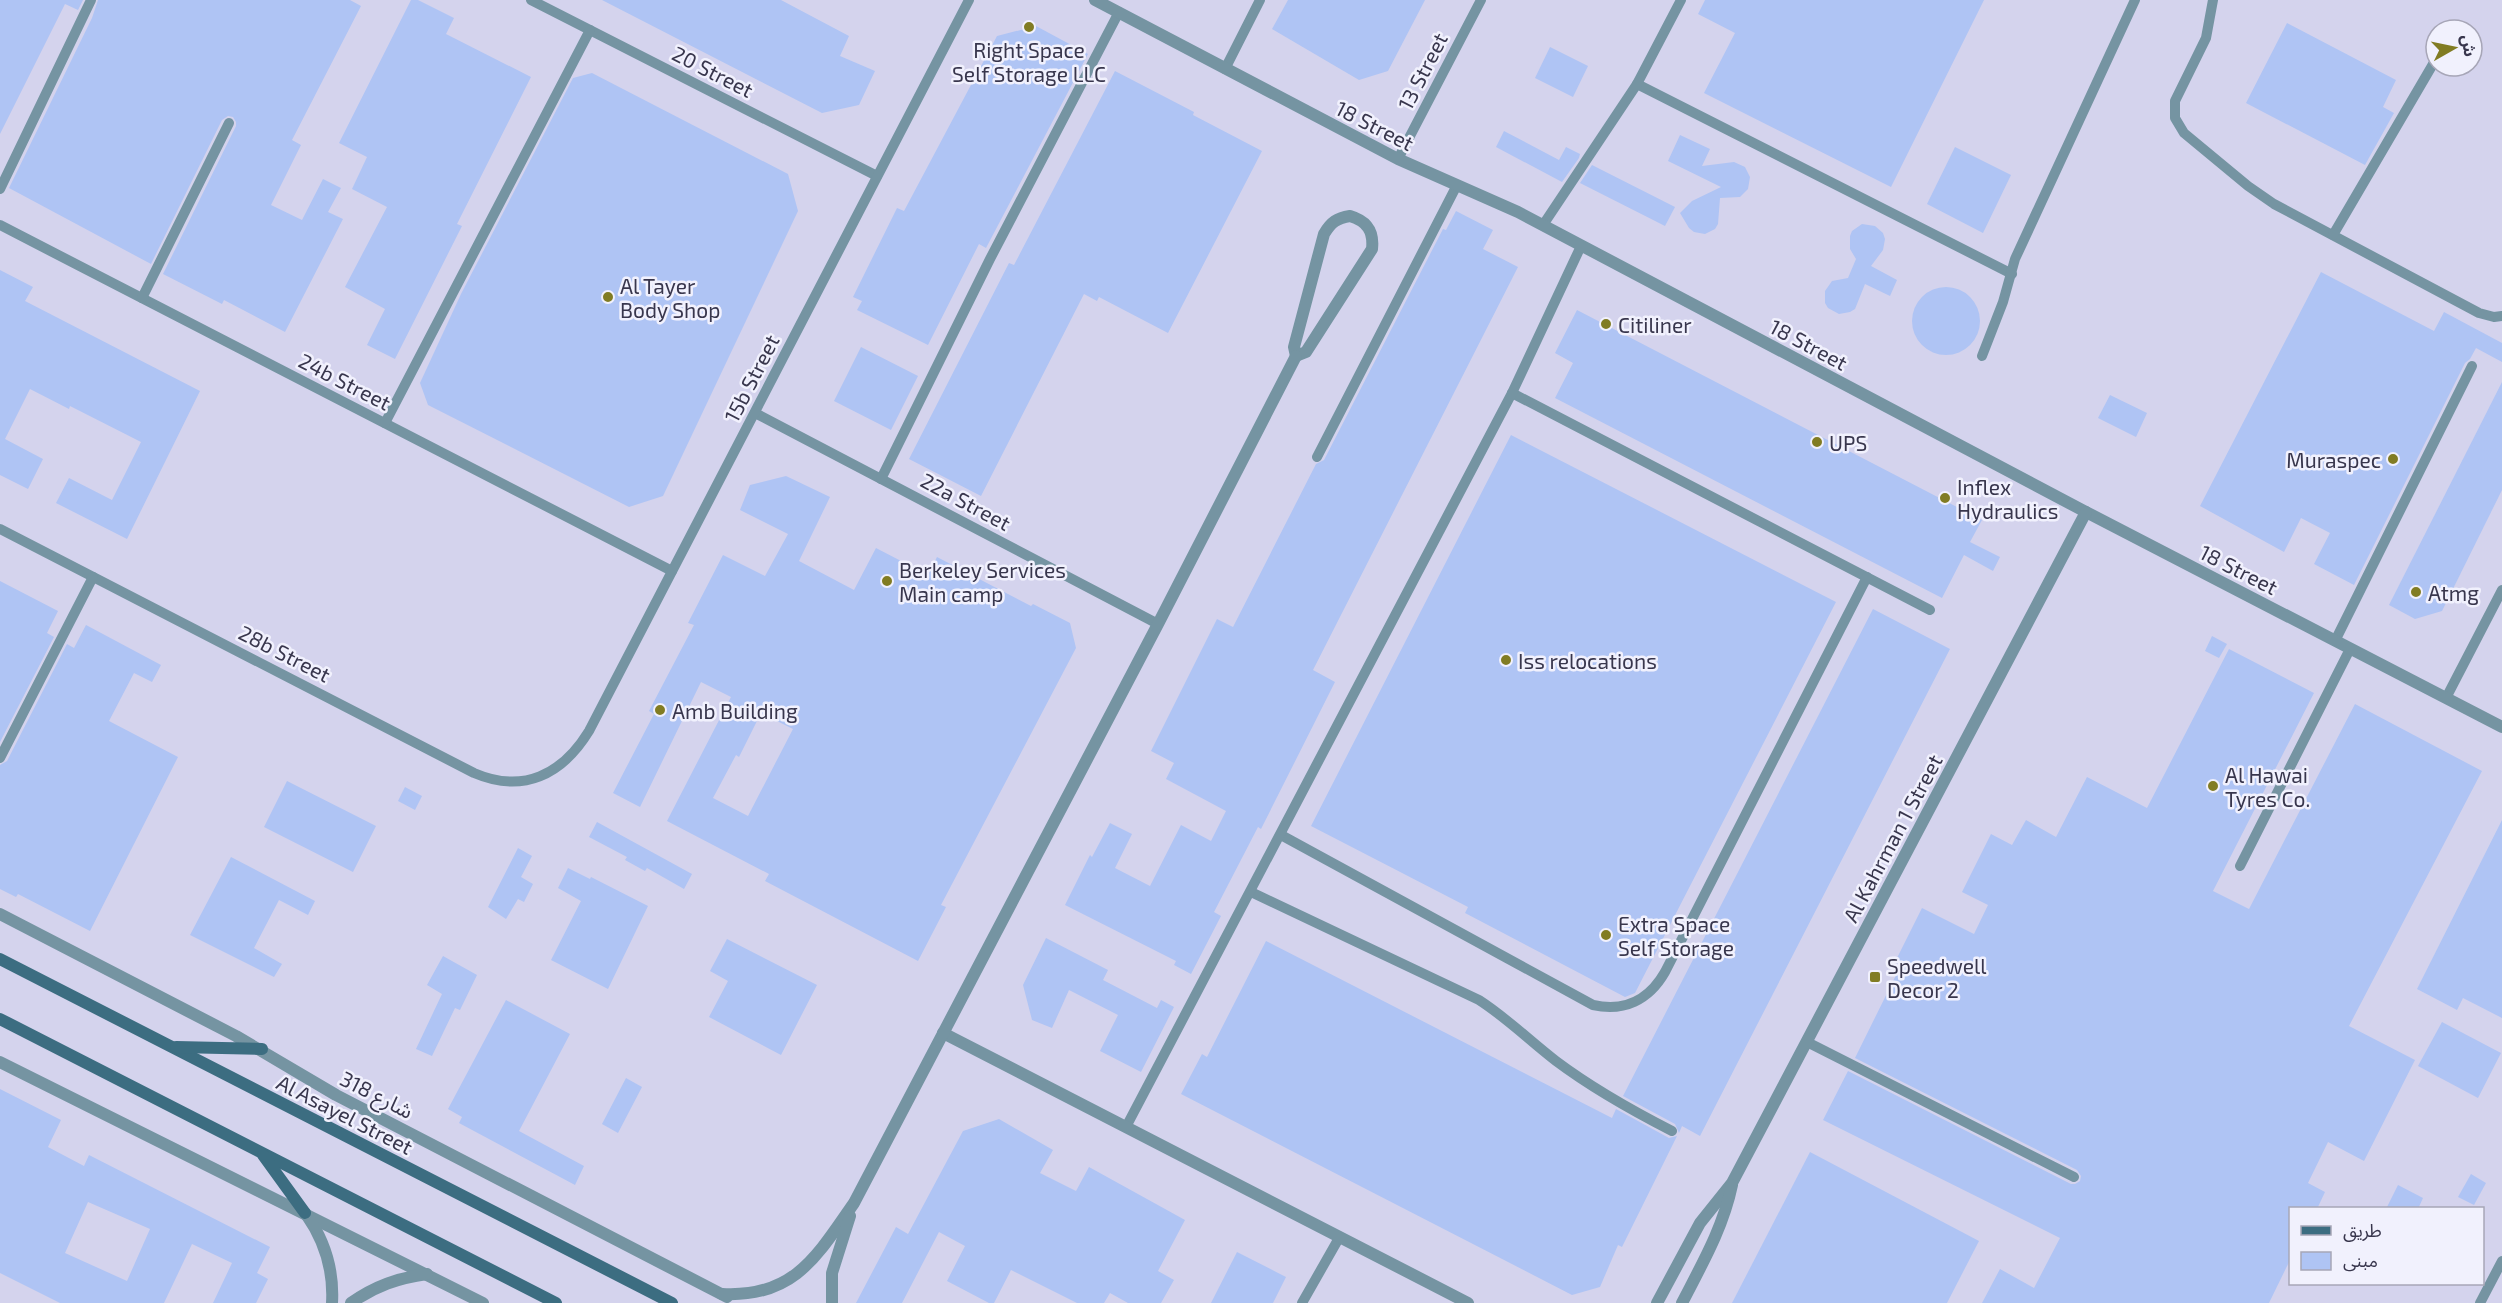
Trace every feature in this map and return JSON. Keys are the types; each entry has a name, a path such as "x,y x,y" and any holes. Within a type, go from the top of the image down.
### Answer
{"main road":[{"name":"Al Asayel Street","path":"0,959 672,1303"},
{"path":"0,1019 556,1303"},
{"path":"171,1047 262,1049"},
{"path":"261,1152 305,1213"}],"street":[{"name":"18 Street","path":"1095,0 1398,159 1493,200 1543,225 2086,512 2502,727"},
{"path":"722,1294 756,1293 788,1281 814,1259 854,1203 1296,356 1294,347 1324,234 1330,224 1339,218 1350,216 1361,219 1369,227 1373,237 1372,249 1306,352 1296,356"},
{"name":"Al Kahrman 1 Street","path":"1657,1302 1700,1224 1732,1183 2086,512"},
{"name":"شارع 318","path":"0,914 262,1049 336,1095 739,1303"},
{"path":"943,1033 1468,1303"},
{"path":"0,1062 483,1303"},
{"name":"Al Kahrman 1 Street","path":"1682,1303 1714,1240 1728,1203 1732,1183"},
{"path":"832,1303 832,1273 854,1203"},
{"path":"305,1213 325,1248 331,1267 332,1303"},
{"path":"351,1303 379,1286 411,1276 428,1274"}],"lane":[{"path":"0,189 91,0"},
{"name":"20 Street","path":"531,0 877,176"},
{"name":"15b Street","path":"557,768 580,745 589,731 969,0"},
{"path":"1225,69 1260,0"},
{"name":"13 Street","path":"1398,159 1481,0"},
{"path":"1543,225 1636,84 1681,0"},
{"path":"1982,356 2012,274 2015,259 2135,0"},
{"path":"2212,0 2203,48 2175,101 2175,118 2179,126 2260,196 2479,313 2494,317 2502,316"},
{"path":"881,479 990,259 1119,12"},
{"path":"385,423 590,30"},
{"path":"2333,235 2425,78"},
{"path":"1636,84 2012,274"},
{"path":"142,298 229,123"},
{"path":"1317,457 1457,185"},
{"name":"24b Street","path":"0,225 672,571"},
{"path":"1126,1127 1512,393 1581,246"},
{"path":"2335,641 2472,366"},
{"path":"1512,393 1930,610"},
{"name":"22a Street","path":"755,413 1158,624"},
{"name":"28b Street","path":"0,529 486,778 499,781 526,780 539,777 557,768"},
{"path":"0,758 93,577"},
{"path":"1281,835 1593,1005 1605,1008 1630,1005 1651,992 1665,972 1867,577"},
{"path":"2446,698 2502,590"},
{"path":"2240,866 2350,649"},
{"path":"1251,892 1479,1000 1497,1011 1583,1080 1631,1110 1672,1131"},
{"path":"1807,1042 2074,1177"},
{"path":"1302,1303 1339,1238"},
{"path":"2480,1303 2502,1261"}],"shaded area":[{"path":"0,0 2502,0 2502,1303 0,1303"}],"building":[{"path":"0,0 83,0 78,10 65,4 0,134"},
{"path":"98,0 350,0 361,6 292,140 301,145 271,205 302,220 323,179 341,188 328,212 343,219 285,332 224,300 222,304 163,274 236,126 233,117 228,116 222,120 151,264 9,188 92,18"},
{"path":"411,0 418,0 454,18 446,34 531,77 457,224 462,226 395,359 367,345 385,309 345,287 387,207 352,189 367,157 339,143"},
{"path":"602,0 781,0 849,36 840,56 875,71 859,105 822,113"},
{"path":"1288,0 1425,0 1388,71 1359,80 1272,29"},
{"path":"1705,0 1984,0 1891,187 1704,93 1735,33 1698,14"},
{"path":"2287,23 2396,80 2383,107 2394,113 2365,165 2246,103"},
{"path":"1036,26 1088,54 986,248 979,244 928,345 857,310 862,301 853,297 897,208 904,211 997,36"},
{"path":"1550,47 1588,66 1573,97 1535,78"},
{"path":"1115,71 1262,151 1168,333 1099,297 1097,301 1084,294 981,496 909,459 1009,263 1014,265"},
{"name":"Al Tayer Body Shop","path":"592,73 788,174 798,211 663,496 629,507 428,405 420,383 461,294 573,78"},
{"path":"1504,131 1559,160 1566,147 1580,154 1579,158 1562,182 1496,147"},
{"path":"1680,135 1710,149 1702,166 1734,162 1745,167 1750,177 1748,189 1740,197 1720,198 1718,224 1715,229 1705,234 1694,232 1689,228 1680,213 1692,201 1721,187 1668,161"},
{"path":"1955,147 2011,175 1983,233 1927,204"},
{"path":"1592,165 1675,207 1665,226 1580,183"},
{"path":"1456,211 1493,230 1483,249 1518,267 1313,670 1335,682 1261,829 1258,827 1214,912 1221,916 1191,974 1174,965 1176,961 1065,905 1090,855 1092,857 1110,823 1132,834 1115,868 1150,886 1181,825 1211,841 1226,811 1166,779 1174,763 1151,751 1217,619 1233,627 1316,464 1324,460 1443,229 1446,230"},
{"path":"1862,224 1875,226 1883,233 1885,239 1883,250 1871,266 1897,280 1890,296 1865,284 1855,309 1839,314 1828,308 1825,303 1825,291 1832,281 1848,278 1856,259 1850,249 1850,236 1852,231"},
{"path":"0,270 33,287 25,301 200,391 127,539 56,503 69,478 112,500 141,442 70,406 69,409 30,389 5,439 43,459 28,489 0,475"},
{"path":"2321,272 2434,331 2444,312 2502,343 2502,362 2476,348 2465,363 2354,585 2314,564 2330,533 2301,518 2284,552 2200,506"},
{"path":"1946,287 1959,290 1970,297 1977,308 1980,321 1977,334 1970,345 1959,352 1946,355 1933,352 1922,345 1915,334 1912,321 1915,308 1922,297 1933,290"},
{"path":"1577,310 1982,520 1970,542 2000,557 1993,571 1964,555 1942,598 1555,398 1573,363 1555,353"},
{"path":"861,347 918,376 891,430 834,401"},
{"path":"2502,382 2502,490 2442,611 2415,619 2389,605"},
{"path":"2110,395 2147,413 2136,437 2098,418"},
{"path":"1511,435 1836,602 1635,993 1625,997 1465,913 1468,907 1311,826"},
{"path":"786,476 830,497 799,561 854,590 876,548 928,575 937,557 1031,606 1033,604 1070,623 1076,648 941,905 946,907 918,961 765,881 769,874 667,821 731,697 701,682 640,807 613,793 654,714 649,711 694,625 688,623 723,555 765,576 788,534 740,510 750,485","holes":["761,713 793,729 748,816 713,798 736,755 739,757"]},
{"path":"0,581 58,611 47,633 54,637 0,742"},
{"path":"1873,609 1950,649 1700,1136 1682,1126 1679,1133 1675,1124 1623,1096"},
{"path":"86,625 161,665 152,682 134,673 109,721 178,757 90,931 18,894 16,897 0,889 0,765 7,761 67,644 74,648"},
{"path":"2212,636 2227,644 2219,658 2205,651"},
{"path":"2229,649 2314,693 2213,891 2249,909 2355,704 2482,771 2349,1026 2415,1060 2364,1161 2328,1142 2308,1183 2325,1192 2318,1207 2289,1207 2289,1262 2269,1303 1982,1303 2000,1269 2034,1288 2060,1238 1823,1120 1848,1071 2071,1184 2080,1181 2081,1176 2077,1170 1855,1058 1901,965 1895,962 1922,908 1974,934 1988,905 1962,892 1991,834 2012,845 2026,820 2056,837 2087,777 2147,808"},
{"path":"287,781 376,826 353,872 264,827"},
{"path":"405,787 422,796 415,810 398,801"},
{"path":"2502,820 2502,1018 2463,998 2457,1010 2417,989"},
{"path":"597,822 692,874 684,889 647,868 645,871 625,860 627,857 589,837"},
{"path":"518,848 532,856 521,877 533,884 524,902 518,899 506,919 488,907"},
{"path":"231,857 315,901 308,915 279,900 254,948 282,964 274,977 190,935"},
{"path":"568,868 648,906 608,989 551,960 581,901 558,888"},
{"path":"1046,938 1108,970 1103,980 1157,1008 1161,1000 1174,1007 1141,1072 1100,1051 1118,1015 1069,990 1052,1028 1032,1020 1023,985"},
{"path":"727,939 817,985 781,1055 709,1017 728,981 710,971"},
{"path":"1266,941 1612,1118 1616,1109 1669,1138 1677,1136 1622,1247 1618,1245 1600,1287 1572,1295 1181,1094 1202,1054 1207,1057"},
{"path":"443,956 477,975 460,1010 455,1008 432,1056 416,1049 442,994 427,985"},
{"path":"506,1000 570,1034 519,1131 584,1166 575,1185 459,1123 462,1117 448,1109"},
{"path":"2442,1022 2501,1053 2478,1098 2418,1066"},
{"path":"626,1078 642,1087 618,1133 602,1124"},
{"path":"0,1089 61,1120 48,1147 84,1166 89,1155 270,1247 257,1273 268,1279 256,1303 213,1303 232,1263 192,1244 164,1303 60,1303 0,1273","holes":["88,1202 150,1229 127,1281 65,1253"]},
{"path":"999,1119 1053,1150 1040,1173 1076,1191 1089,1167 1185,1220 1158,1271 1174,1280 1161,1303 1128,1303 1110,1293 1104,1303 1077,1303 1011,1270 994,1303 989,1303 947,1281 965,1246 939,1232 902,1303 856,1303 896,1227 908,1234 963,1131"},
{"path":"1810,1152 1979,1241 1947,1303 1732,1303"},
{"path":"2471,1174 2486,1183 2474,1205 2458,1197"},
{"path":"2398,1185 2423,1198 2419,1207 2387,1207"},
{"path":"1237,1252 1286,1277 1273,1303 1211,1303"}],"place":[{"name":"Right Space Self Storage LLC","path":"1029,27"},
{"name":"Al Tayer Body Shop","path":"608,297"},
{"name":"Citiliner","path":"1606,324"},
{"name":"UPS","path":"1817,442"},
{"name":"Muraspec","path":"2393,459"},
{"name":"Inflex Hydraulics","path":"1945,498"},
{"name":"Berkeley Services Main camp","path":"887,581"},
{"name":"Atmg","path":"2416,592"},
{"name":"Iss relocations","path":"1506,660"},
{"name":"Amb Building","path":"660,710"},
{"name":"Al Hawai Tyres Co.","path":"2213,786"},
{"name":"Extra Space Self Storage","path":"1606,935"},
{"name":"Speedwell Decor 2","path":"1875,977"}]}
